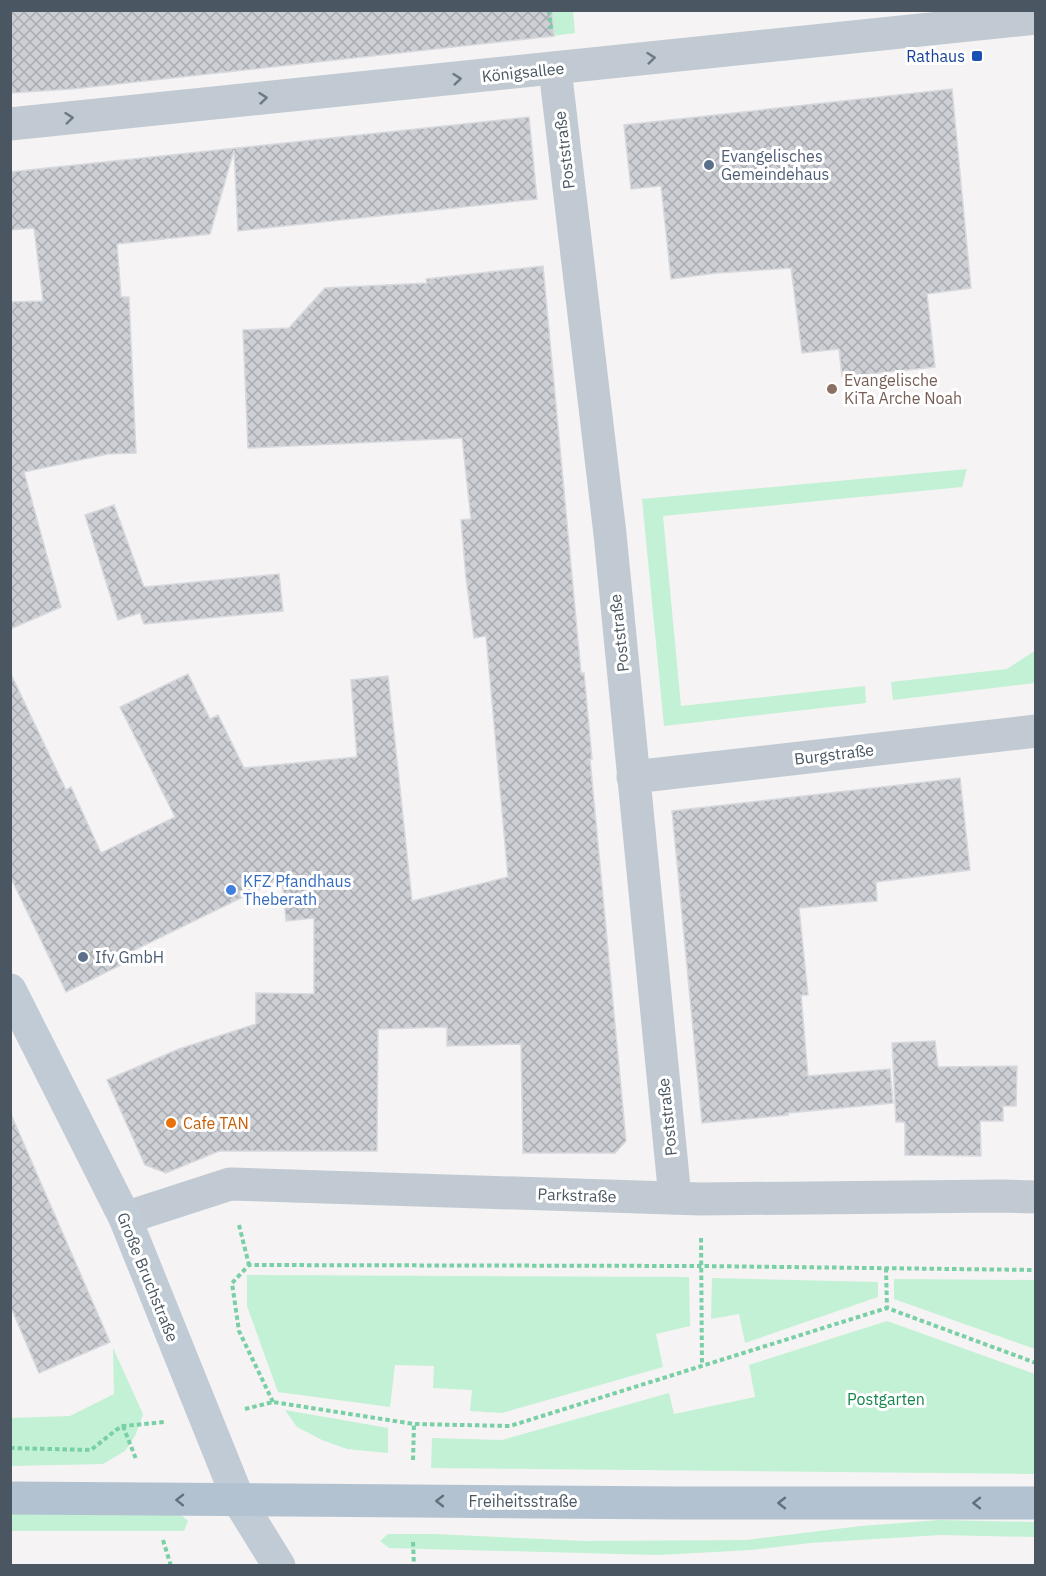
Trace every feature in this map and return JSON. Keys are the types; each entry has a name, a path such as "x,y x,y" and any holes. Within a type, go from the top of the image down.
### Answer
{"main road":[{"name":"Große Bruchstraße","path":"10,990 125,1218 239,1501 279,1566"},
{"name":"Freiheitsstraße","path":"10,1498 239,1501 1035,1503"}],"street":[{"name":"Königsallee","path":"10,124 1035,18"},
{"name":"Poststraße","path":"555,69 610,534 633,777 688,1198"},
{"name":"Burgstraße","path":"633,777 1035,731"},
{"name":"Parkstraße","path":"125,1218 230,1184 688,1198 1035,1197"}],"path":[{"path":"688,1198 701,1266 702,1365"},
{"path":"273,1402 239,1331 232,1283 249,1265 701,1266 1035,1270"},
{"path":"886,1268 886,1308"},
{"path":"10,1448 91,1450 123,1426 205,1418 273,1402 414,1424 510,1426 886,1308 1035,1363"}],"green space":[{"path":"526,11 573,11 575,33 529,39"},
{"path":"967,469 962,487 663,516 681,706 865,686 866,703 664,726 642,499"},
{"path":"1035,652 1035,683 893,700 891,682 1007,669"},
{"path":"247,1275 689,1277 690,1326 656,1334 663,1367 502,1413 470,1411 472,1390 433,1388 434,1366 395,1365 390,1407 278,1392 247,1306"},
{"path":"712,1278 878,1282 878,1297 745,1343 739,1314 711,1319"},
{"path":"894,1279 1035,1280 1035,1349 894,1299"},
{"name":"Postgarten","path":"887,1321 1035,1374 1035,1474 431,1468 432,1438 502,1440 669,1393 674,1414 755,1397 749,1365"},
{"path":"113,1348 143,1414 136,1434 125,1451 103,1464 11,1466 11,1418 70,1416 114,1394"},
{"path":"285,1410 388,1428 388,1453 347,1449 322,1440 297,1427"},
{"path":"176,1511 188,1521 184,1531 11,1531 10,1514"},
{"path":"940,1520 1035,1522 1035,1537 941,1535 658,1555 389,1548 380,1541 388,1534 585,1541 746,1540 861,1526"}],"building":[{"path":"10,10 552,10 554,36 72,89 10,93"},
{"path":"952,89 971,288 927,294 935,367 842,377 839,349 802,353 791,268 671,279 661,186 631,189 624,125"},
{"path":"529,117 537,199 238,231 234,150 210,234 117,244 121,297 129,297 136,453 108,454 24,472 61,607 10,629 10,302 43,301 34,228 10,230 10,172"},
{"path":"543,266 581,673 584,673 626,1141 615,1153 523,1153 521,1044 447,1046 447,1027 378,1029 377,1151 219,1151 166,1173 145,1165 107,1080 179,1049 256,1024 256,993 314,994 314,918 286,921 282,878 118,958 121,965 66,992 10,876 10,672 66,790 71,787 101,853 175,817 120,707 188,674 210,719 218,715 244,768 357,757 351,680 388,676 412,901 508,877 486,636 474,638 466,578 461,520 471,519 462,438 248,448 243,330 289,328 325,288 427,283 426,279"},
{"path":"114,505 144,587 279,574 283,611 144,624 140,613 118,620 85,515"},
{"path":"960,778 970,870 876,882 877,901 799,908 808,995 801,995 808,1076 890,1069 893,1103 702,1123 672,811"},
{"path":"935,1041 938,1067 1017,1066 1016,1106 1003,1106 1003,1121 980,1121 981,1156 905,1155 905,1122 896,1122 892,1043"},
{"path":"10,1112 110,1342 39,1373 10,1305"}],"place":[{"name":"Rathaus","path":"977,56"},
{"name":"Evangelisches Gemeindehaus","path":"709,165"},
{"name":"Evangelische KiTa Arche Noah","path":"832,389"},
{"name":"KFZ Pfandhaus Theberath","path":"231,890"},
{"name":"Ifv GmbH","path":"83,957"},
{"name":"Cafe TAN","path":"171,1123"}]}
